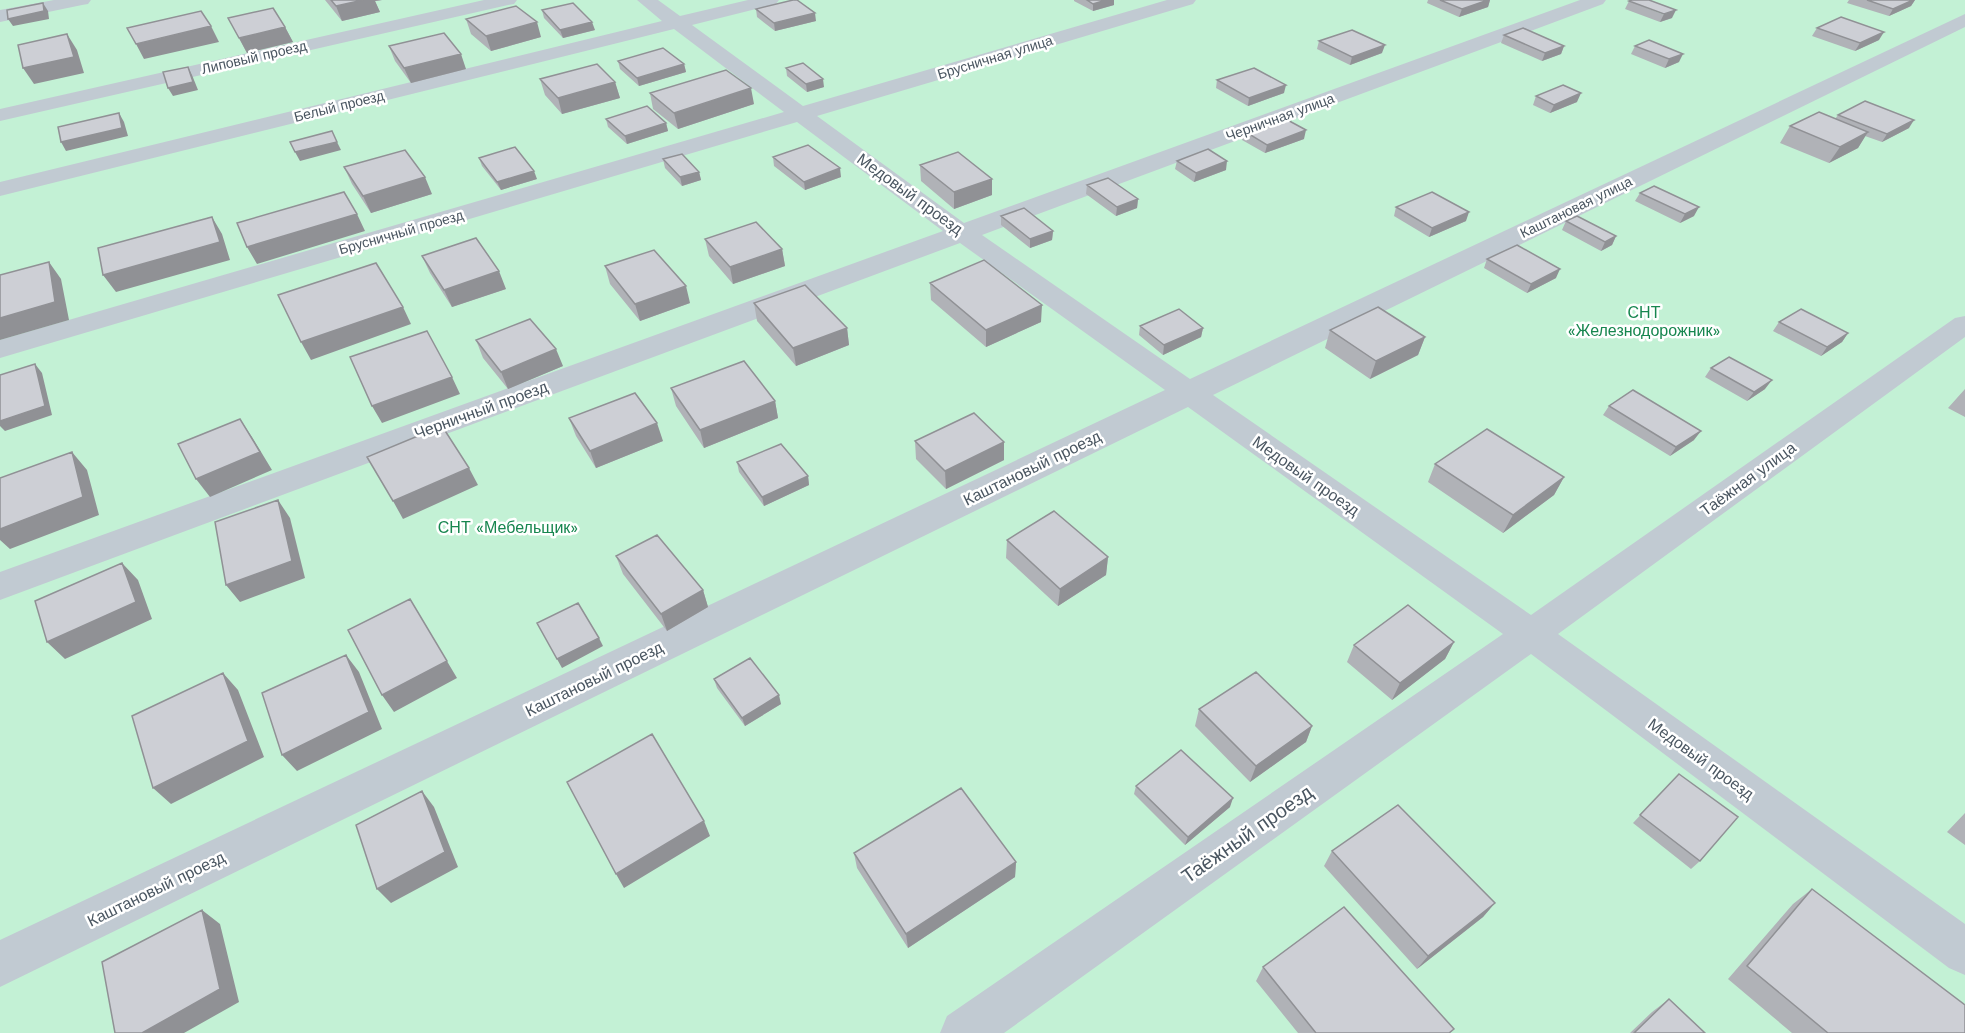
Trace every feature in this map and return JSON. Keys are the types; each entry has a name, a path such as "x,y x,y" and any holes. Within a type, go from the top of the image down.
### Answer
{"street":[{"path":"0,16 81,0"},
{"name":"Липовый проезд","path":"0,115 508,0"},
{"name":"Медовый проезд","path":"646,0 962,233 1531,634 1965,952"},
{"name":"Белый проезд","path":"0,189 770,0"},
{"name":"Брусничная улица","path":"802,114 1187,0"},
{"name":"Черничная улица","path":"962,233 1597,0"},
{"name":"Каштановая улица","path":"1188,393 1965,20"},
{"name":"Брусничный проезд","path":"0,349 802,114"},
{"name":"Черничный проезд","path":"0,586 962,233"},
{"name":"Таёжная улица","path":"1531,634 1965,324"},
{"name":"Каштановый проезд","path":"0,964 1188,393"},
{"name":"Таёжный проезд","path":"964,1033 1531,634"}],"green space":[{"name":"СНТ «Мебельщик»","path":"0,0 1965,0 1965,1033 0,1033"}],"building":[{"path":"331,0 363,0 336,6"},
{"path":"797,0 815,13 774,23 756,9"},
{"path":"1087,0 1106,0 1093,4"},
{"path":"1440,0 1488,0 1462,9"},
{"path":"1649,0 1676,10 1664,14 1629,1"},
{"path":"1867,0 1913,0 1893,9"},
{"path":"43,3 44,11 8,19 7,10"},
{"path":"573,3 592,22 560,30 542,10"},
{"path":"516,6 537,22 486,36 466,19"},
{"path":"273,8 285,27 239,38 228,18"},
{"path":"201,11 211,26 136,44 127,28"},
{"path":"1841,17 1884,32 1860,43 1817,28"},
{"path":"1523,28 1564,46 1545,53 1504,35"},
{"path":"1352,30 1385,45 1352,57 1319,41"},
{"path":"444,33 461,54 404,68 389,46"},
{"path":"67,34 74,57 23,68 18,45"},
{"path":"1649,40 1683,54 1669,59 1635,46"},
{"path":"663,48 684,64 637,78 618,61"},
{"path":"803,63 823,79 806,84 786,68"},
{"path":"597,64 615,82 558,98 540,79"},
{"path":"188,67 193,82 168,88 163,72"},
{"path":"1254,68 1286,85 1249,98 1217,80"},
{"path":"726,70 751,88 674,113 650,93"},
{"path":"1563,85 1581,93 1554,105 1536,96"},
{"path":"1865,101 1914,120 1887,134 1838,115"},
{"path":"647,106 666,123 625,136 606,119"},
{"path":"1819,112 1868,132 1840,147 1790,126"},
{"path":"119,113 122,128 61,142 58,127"},
{"path":"1282,117 1306,130 1267,145 1244,131"},
{"path":"332,131 337,142 295,152 290,142"},
{"path":"808,145 840,168 804,182 773,157"},
{"path":"515,147 534,171 497,182 479,158"},
{"path":"1208,149 1227,161 1196,173 1177,161"},
{"path":"405,150 425,177 363,196 344,167"},
{"path":"958,152 992,179 954,192 920,165"},
{"path":"682,154 699,172 680,177 663,159"},
{"path":"1108,178 1138,199 1117,207 1087,185"},
{"path":"1654,186 1699,207 1685,214 1640,193"},
{"path":"344,192 357,214 247,247 237,223"},
{"path":"1432,192 1469,212 1432,228 1396,207"},
{"path":"1024,208 1053,231 1030,239 1001,216"},
{"path":"1577,216 1616,236 1605,242 1566,221"},
{"path":"212,217 220,242 103,275 98,248"},
{"path":"756,222 782,249 730,267 705,239"},
{"path":"476,238 499,271 444,290 422,256"},
{"path":"1517,245 1560,269 1531,284 1487,259"},
{"path":"654,250 686,286 635,304 605,266"},
{"path":"984,260 1042,305 986,330 930,283"},
{"path":"49,262 55,302 0,318 0,275"},
{"path":"376,263 403,307 301,342 278,295"},
{"path":"805,285 847,328 793,348 754,303"},
{"path":"1378,307 1425,337 1376,361 1330,330"},
{"path":"1179,309 1203,328 1164,345 1140,326"},
{"path":"1801,309 1848,333 1827,347 1779,322"},
{"path":"530,319 556,349 501,372 476,340"},
{"path":"427,331 452,377 372,406 350,357"},
{"path":"1729,357 1772,380 1754,392 1711,368"},
{"path":"744,361 775,401 700,430 671,388"},
{"path":"35,364 45,406 0,421 0,375"},
{"path":"1633,390 1701,431 1676,447 1609,406"},
{"path":"635,393 657,423 590,451 569,418"},
{"path":"974,413 1004,442 945,471 915,441"},
{"path":"240,419 260,452 196,479 178,444"},
{"path":"442,426 469,468 393,501 367,457"},
{"path":"1487,429 1564,477 1513,515 1435,464"},
{"path":"781,444 808,476 762,497 737,462"},
{"path":"72,452 83,497 0,529 0,478"},
{"path":"278,500 292,561 226,585 215,522"},
{"path":"1054,511 1108,557 1060,589 1007,540"},
{"path":"657,535 703,590 661,614 616,556"},
{"path":"122,563 136,602 47,642 35,601"},
{"path":"410,599 447,661 382,695 348,630"},
{"path":"578,603 599,638 557,659 537,623"},
{"path":"1408,605 1454,642 1400,683 1354,645"},
{"path":"346,655 369,712 282,755 262,693"},
{"path":"750,658 779,695 742,718 714,679"},
{"path":"1256,672 1312,726 1256,766 1199,709"},
{"path":"223,673 248,741 153,788 132,716"},
{"path":"652,734 704,821 616,874 567,782"},
{"path":"1181,750 1233,798 1188,837 1136,786"},
{"path":"1679,774 1738,817 1700,861 1640,815"},
{"path":"961,788 1016,862 906,934 854,853"},
{"path":"422,791 445,852 377,889 356,825"},
{"path":"1398,805 1495,903 1428,956 1332,851"},
{"path":"1812,889 1965,1005 1965,1033 1828,1033 1747,966"},
{"path":"1344,907 1454,1029 1449,1033 1316,1033 1263,967"},
{"path":"202,910 220,989 142,1033 115,1033 102,962"},
{"path":"1669,999 1705,1033 1634,1033"}],"park label":[{"name":"СНТ «Железнодорожник»","path":"1644,321"}]}
